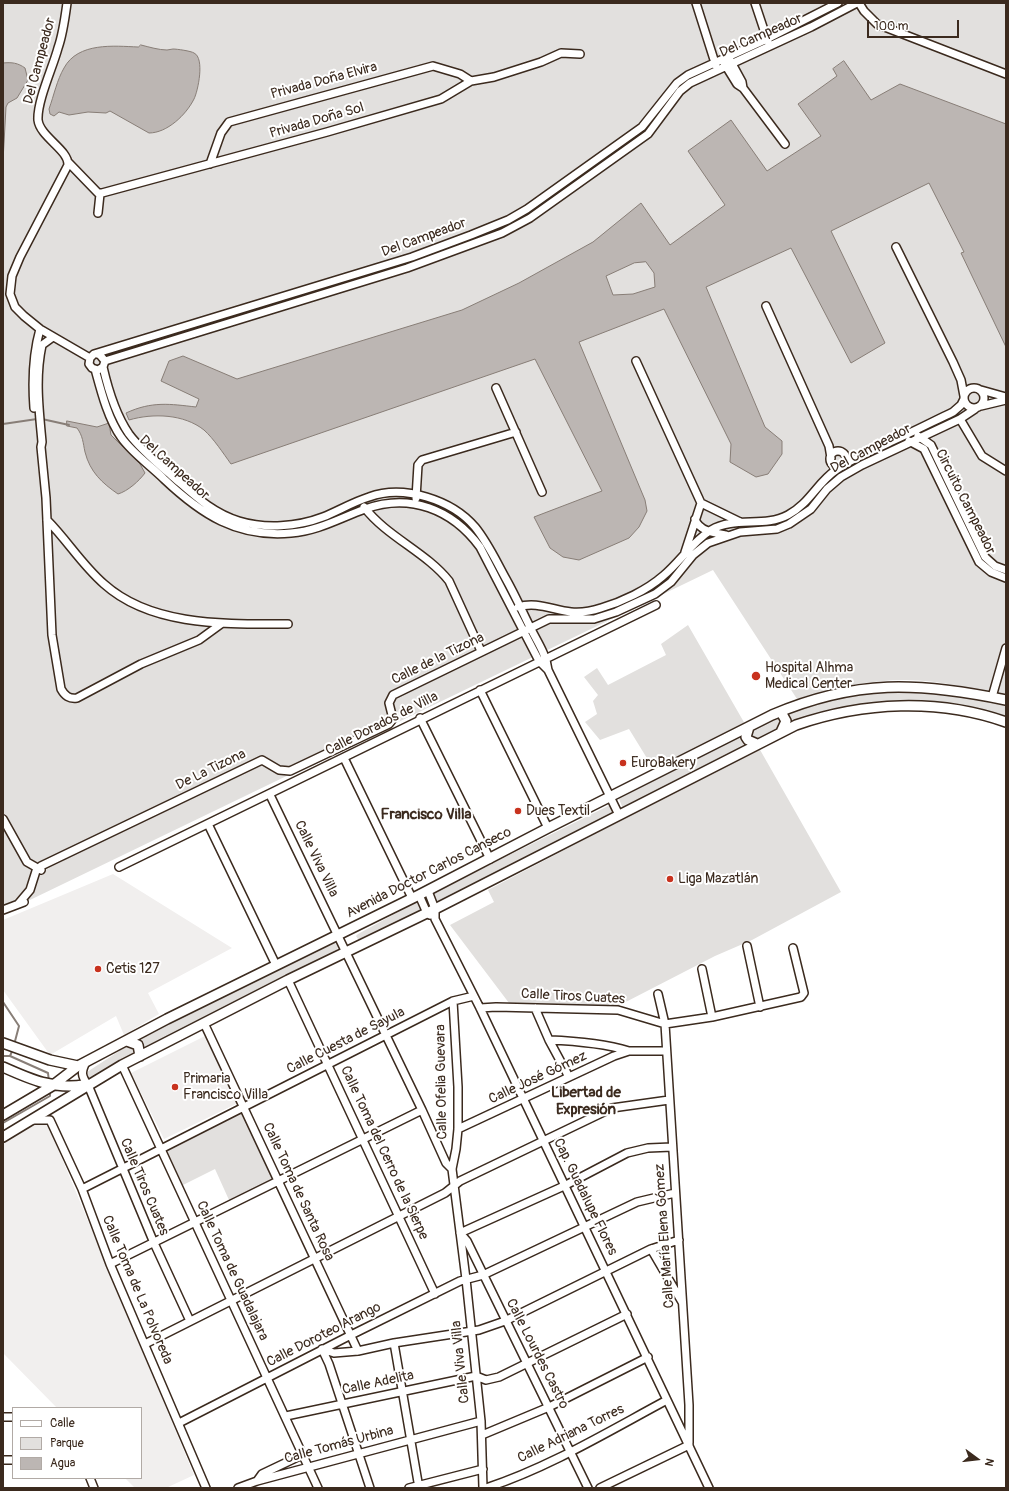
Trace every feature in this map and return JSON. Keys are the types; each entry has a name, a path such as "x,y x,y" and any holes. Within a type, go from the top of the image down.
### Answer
{"main road":[{"name":"Avenida Doctor Carlos Canseco","path":"3,1115 34,1097 82,1064 127,1040 428,891 611,796 781,712 821,697 873,688 924,687 1006,700"},
{"path":"3,1137 88,1085 204,1022 288,980 432,914 619,814 796,724 836,713 893,706 933,707 959,711 1006,722"},
{"path":"781,712 786,721 781,732"},
{"path":"749,727 746,737 748,740 757,744"},
{"path":"127,1040 138,1045 140,1056"},
{"path":"3,1043 50,1060 82,1064"},
{"path":"3,1068 49,1087 88,1085"}],"street":[{"name":"Del Campeador","path":"67,3 59,47 40,105 38,121 42,130 68,158 68,162"},
{"name":"Del Campeador","path":"696,3 723,63"},
{"path":"755,3 770,46"},
{"name":"Del Campeador","path":"95,369 104,364 204,330 444,256 502,233 520,224 648,134 680,91 690,83 767,39 838,3"},
{"name":"Del Campeador","path":"858,3 770,46 688,75 677,83 642,127 527,209 508,220 379,268 97,354 90,358 89,364 95,369 108,408 121,438 184,498 199,509 222,522 250,527 274,534 303,531 322,526 365,509 392,502 415,504 445,515 468,531 483,553 523,632 549,619 594,619 616,612 655,594 671,582 693,555 708,543 740,532 777,529 789,524 811,509 828,489 841,477 856,468 912,442 960,418 978,407 1006,400"},
{"path":"858,3 864,12 877,24 1006,74"},
{"path":"807,20 811,27"},
{"name":"Privada Doña Sol","path":"100,194 441,99 471,81 494,77 541,62 561,53 580,54"},
{"path":"723,63 742,82 743,88 785,144"},
{"name":"Privada Doña Elvira","path":"210,164 221,133 229,122 433,66 460,74 471,81"},
{"path":"664,98 671,104"},
{"path":"90,358 40,329 24,316 11,299 10,285 20,257 68,162 100,194 98,213"},
{"path":"896,247 961,380 966,405 978,407 985,396 978,389"},
{"path":"379,268 381,276"},
{"path":"291,295 293,303"},
{"path":"766,306 829,446 831,459 835,466 843,465 856,468"},
{"path":"202,322 204,330"},
{"path":"40,329 36,342 33,374 39,427 38,443 41,447 47,520 52,635 61,689 68,697 77,698 141,664 199,640 221,624"},
{"path":"37,416 40,357 44,342 54,337"},
{"name":"Del Campeador","path":"97,354 103,357 124,424 140,447 202,503 224,516 250,527 304,523 322,518 359,500 385,493 397,492 417,495 450,508 474,526 487,543 530,628"},
{"path":"636,361 701,503 740,522"},
{"path":"961,380 978,389 1006,397"},
{"path":"496,388 542,492"},
{"path":"964,398 968,390 978,389"},
{"name":"Del Campeador","path":"512,608 530,604 573,612 586,611 612,604 653,584 663,576 684,553 715,530 740,522 759,522 786,516 806,502 825,480 843,465 953,412 961,405 964,398"},
{"path":"960,418 982,456 1006,471"},
{"name":"Circuito Campeador","path":"931,445 935,430"},
{"path":"415,504 417,495 418,465 422,460 516,432"},
{"name":"Circuito Campeador","path":"911,432 931,445 993,569"},
{"name":"Circuito Campeador","path":"902,437 924,449 979,562 1006,578"},
{"name":"Del Campeador","path":"829,446 841,452 858,457"},
{"path":"831,459 833,453 841,452 846,458 841,477"},
{"name":"Del Campeador","path":"825,480 831,459"},
{"path":"359,500 365,509 396,538 442,572 449,581 482,651"},
{"path":"684,553 701,503"},
{"path":"708,543 715,530 719,512"},
{"path":"958,520 966,516"},
{"path":"695,519 698,526 715,530 726,536"},
{"path":"47,520 103,584 124,600 148,611 221,624 288,624"},
{"name":"Circuito Campeador","path":"993,569 1006,570"},
{"name":"Calle Dorados de Villa","path":"119,867 344,758 420,718 539,662 656,604"},
{"path":"554,609 556,618"},
{"path":"530,628 546,658 548,670 619,814"},
{"path":"523,632 539,662 548,670"},
{"name":"Calle de la Tizona","path":"389,724 393,720 389,703 393,695 523,632"},
{"path":"992,697 1006,648"},
{"path":"480,690 548,828"},
{"path":"420,718 490,859"},
{"name":"De La Tizona","path":"41,868 262,760 279,770 290,771 389,724"},
{"path":"344,758 416,897 432,914"},
{"name":"Calle Viva Villa","path":"270,794 346,953"},
{"path":"3,819 27,862 41,868 30,890 19,903 3,910"},
{"path":"208,824 276,965"},
{"path":"428,891 432,914"},
{"name":"Cap. Guadalupe Flores","path":"432,914 480,1008 584,1228 607,1271 709,1488"},
{"path":"747,946 760,1007"},
{"name":"Calle Tiros Cuates","path":"480,1008 618,1010 665,1024 712,1017 803,996 793,948"},
{"path":"346,953 446,1163 452,1169"},
{"path":"702,969 712,1017"},
{"name":"Calle Toma del Cerro de la Sierpe","path":"288,980 435,1294"},
{"name":"Calle María Elena Gómez","path":"658,994 665,1024 689,1405 689,1445"},
{"name":"Calle Cuesta de Sayula","path":"82,1189 453,1001 474,996"},
{"name":"Calle Ofelia Guevara","path":"453,1001 458,1087 458,1129 452,1169 460,1234"},
{"path":"535,1008 549,1040 569,1077"},
{"name":"Calle Toma de Santa Rosa","path":"204,1022 358,1351"},
{"name":"Calle José Gómez","path":"549,1040 578,1041 616,1047 629,1051 666,1051"},
{"name":"Calle José Gómez","path":"458,1129 523,1100 569,1077 629,1051"},
{"name":"Calle Tiros Cuates","path":"82,1064 82,1074 88,1085 154,1243 190,1321"},
{"name":"Calle Toma de Guadalajara","path":"122,1066 304,1454 318,1488"},
{"path":"145,1344 399,1217 445,1193 460,1181 612,1108 670,1100"},
{"path":"110,1264 422,1110"},
{"name":"Calle Toma de La Polvoreda","path":"35,1118 46,1119 52,1123 82,1189 110,1264 206,1488"},
{"path":"460,1234 564,1186 632,1152 648,1148 672,1147"},
{"name":"Calle Doroteo Arango","path":"179,1423 351,1335 466,1279 483,1275 637,1202 675,1192"},
{"name":"Calle Viva Villa","path":"460,1234 481,1421 484,1488"},
{"name":"Calle Lourdes Castro","path":"460,1234 467,1241 588,1488"},
{"path":"322,1350 334,1353 358,1351 394,1343 471,1330 479,1330 505,1320 651,1249 679,1240"},
{"path":"651,1249 683,1303"},
{"name":"Calle Adelita","path":"286,1416 476,1376 486,1380 499,1377 627,1314"},
{"path":"394,1343 418,1487"},
{"path":"322,1350 329,1364 370,1488"},
{"path":"482,1436 548,1407 648,1357"},
{"name":"Calle Adriana Torres","path":"484,1488 501,1483 570,1451 667,1400"},
{"name":"Calle Tomás Urbina","path":"257,1481 481,1421"},
{"path":"600,1488 689,1445"},
{"name":"Calle Tomás Urbina","path":"257,1481 262,1474 304,1454"},
{"path":"409,1488 418,1487 483,1469"},
{"path":"238,1488 257,1481 260,1488"}],"shaded area":[{"name":"Cetis 127","path":"113,874 232,948 148,993 159,1014 124,1035 116,1016 50,1055 3,990 3,920"},
{"name":"Primaria Francisco Villa","path":"207,1035 240,1102 164,1139 131,1073"},
{"path":"33,1125 48,1125 194,1475 166,1488 135,1488 126,1479 142,1479 142,1407 56,1407 3,1353 3,1142"}],"green space":[{"path":"3,3 1006,3 1006,695 943,683 918,680 892,680 851,685 797,699 713,570 3,913"},
{"path":"688,625 745,724 653,768 629,729 600,740 585,722 597,714 593,701 598,695 584,677 597,668 608,685 666,655 661,644"},
{"path":"901,690 955,693 1006,705 1006,718 908,702 777,729 624,811 619,799 783,713 820,701 861,693"},
{"name":"Liga Mazatlán","path":"759,748 841,892 752,940 715,956 618,1006 509,1003 450,925 494,902 488,890"},
{"path":"612,804 615,809 613,813 602,820 436,906 433,893"},
{"path":"420,900 424,912 362,945 356,936 358,934"},
{"path":"333,942 337,942 339,945 336,952 145,1049 143,1041 138,1039 190,1011"},
{"path":"130,1044 135,1046 136,1052 106,1071 86,1079 84,1074"},
{"path":"241,1112 273,1179 229,1200 215,1169 183,1185 166,1149"}],"water":[{"path":"141,45 161,50 175,49 187,51 194,53 197,56 200,75 196,95 191,105 175,122 162,130 149,133 110,111 106,113 88,112 69,115 59,112 54,116 50,114 49,109 57,83 64,68 70,60 78,54 97,47 138,47"},
{"path":"844,61 871,100 900,84 1006,124 1006,347 961,253 964,252 929,183 831,231 885,343 851,363 791,248 706,287 765,427 782,441 782,454 768,474 756,477 730,462 731,444 664,309 579,342 645,500 647,511 639,527 629,538 579,560 563,557 550,548 534,517 602,491 535,359 231,464 204,430 187,421 168,416 148,416 129,420 126,413 135,409 153,405 169,404 196,407 199,399 161,381 169,361 183,356 237,379 462,310 519,283 593,242 641,203 670,245 725,205 688,151 731,120 767,171 821,136 798,104 837,76 833,69","holes":["646,262 654,273 655,287 633,294 613,295 606,276 634,263"]},
{"path":"3,63 15,63 25,68 28,80 17,98 8,103 6,107 3,161"},
{"path":"67,421 97,427 109,423 111,435 140,464 145,473 126,491 118,494 107,486 93,471 87,459 79,431 77,428 67,426"}],"waterway":[{"path":"3,424 37,419"},
{"path":"42,419 69,425"},
{"path":"3,1002 19,1026 14,1045"},
{"path":"3,1056 10,1056 13,1049"},
{"path":"10,1056 48,1073 49,1082"},
{"path":"3,1123 50,1096 50,1090"}],"place":[{"name":"Hospital Alhma Medical Center","path":"756,676"},
{"name":"EuroBakery","path":"623,763"},
{"name":"Dues Textil","path":"518,811"},
{"name":"Liga Mazatlán","path":"670,879"},
{"name":"Cetis 127","path":"98,969"},
{"name":"Primaria Francisco Villa","path":"175,1087"}],"district":[{"name":"Francisco Villa","path":"426,815"},
{"name":"Libertad de Expresión","path":"586,1102"}]}
